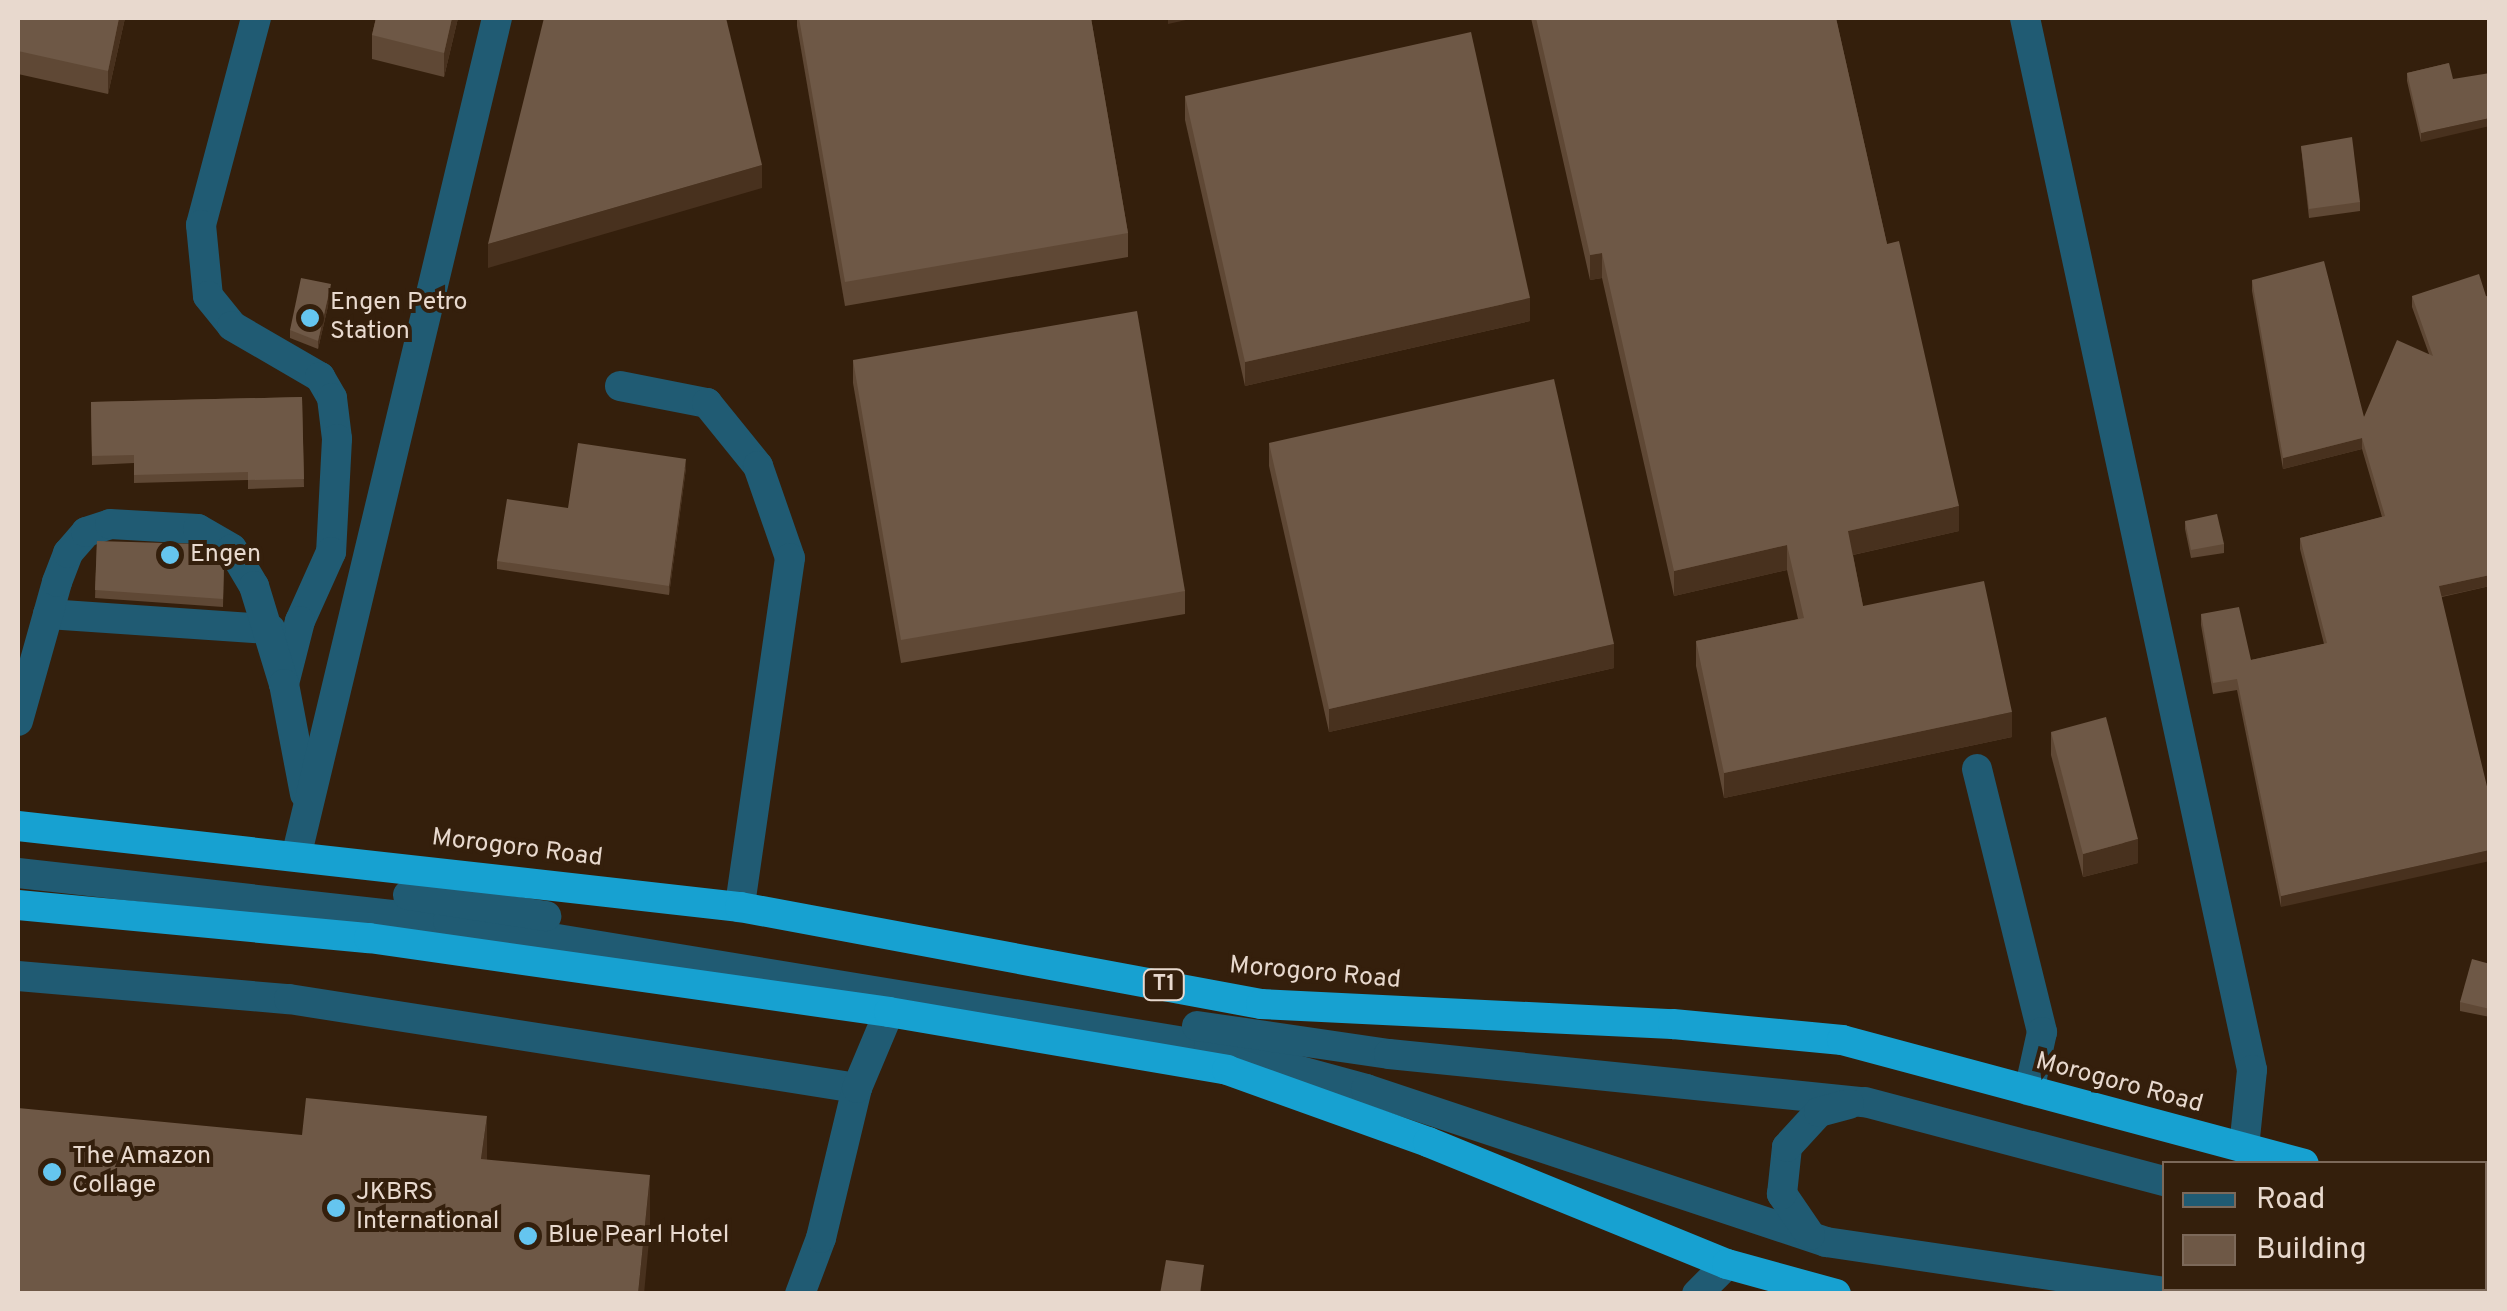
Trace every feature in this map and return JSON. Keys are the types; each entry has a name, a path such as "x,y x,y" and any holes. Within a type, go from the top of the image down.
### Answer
{"highway":[{"name":"Morogoro Road","path":"18,826 297,853 740,907 1261,1004 1672,1024 1842,1040 2293,1161"},
{"path":"18,905 369,938 890,1012 1227,1070 1727,1264 1836,1294"}],"street":[{"path":"256,18 201,225 208,296 232,326 320,377 332,398 337,439 332,552 300,622 284,684"},
{"path":"297,853 497,18"},
{"path":"2025,18 2252,1070 2244,1148"},
{"path":"620,386 707,402 758,466 790,558 740,907"},
{"path":"18,722 68,553 86,532 110,524 198,529 232,549 270,629 307,807"},
{"path":"48,614 270,629"},
{"path":"1976,769 2042,1032 2028,1091"},
{"path":"18,854 455,900 1389,1054 1865,1102 2162,1180"},
{"path":"18,873 448,921 1209,1046 1366,1089 1826,1242 2180,1294"},
{"path":"18,976 289,999 857,1088"},
{"path":"800,1294 821,1238 857,1088 890,1012"},
{"path":"1826,1242 1806,1234 1791,1216 1780,1170 1800,1127 1819,1112 1865,1102"},
{"path":"1697,1294 1727,1264"}],"building":[{"path":"18,18 119,18 108,71 18,51"},
{"path":"376,18 452,18 444,53 372,35"},
{"path":"544,18 726,18 762,165 488,244"},
{"path":"799,18 1091,18 1128,233 845,282"},
{"path":"1536,18 1836,18 1887,244 1899,241 1959,506 1848,531 1863,606 1984,581 2012,712 1724,773 1696,641 1804,618 1787,545 1674,571 1602,253 1590,255"},
{"path":"1471,32 1530,298 1245,362 1185,96"},
{"path":"2449,63 2453,79 2490,73 2490,118 2421,133 2407,73"},
{"path":"2352,137 2360,202 2309,209 2301,146"},
{"path":"2324,261 2364,417 2397,340 2433,356 2412,296 2479,274 2490,298 2490,575 2439,586 2490,799 2490,850 2281,896 2237,679 2213,683 2201,614 2239,607 2251,660 2327,643 2300,538 2385,516 2362,438 2283,458 2252,280"},
{"name":"Engen Petro Station","path":"301,278 331,284 318,341 290,330"},
{"path":"1137,311 1185,591 901,640 853,360"},
{"path":"1554,379 1614,644 1329,709 1269,443"},
{"path":"302,397 304,479 248,480 248,472 134,475 134,455 92,456 91,402"},
{"path":"578,443 686,459 669,586 497,561 507,499 568,508"},
{"path":"2217,514 2224,544 2191,550 2185,521"},
{"path":"97,541 200,544 224,564 223,599 95,590"},
{"path":"2106,717 2138,839 2083,854 2051,732"},
{"path":"2472,959 2490,964 2490,1009 2460,1002"},
{"path":"306,1098 487,1116 481,1159 650,1175 638,1294 18,1294 18,1108 302,1135"},
{"path":"1166,1260 1204,1265 1200,1294 1160,1294"}],"place":[{"name":"Engen Petro Station","path":"310,318"},
{"name":"Engen","path":"170,555"},
{"name":"The Amazon Collage","path":"52,1172"},
{"name":"JKBRS International","path":"336,1208"},
{"name":"Blue Pearl Hotel","path":"528,1236"}]}
